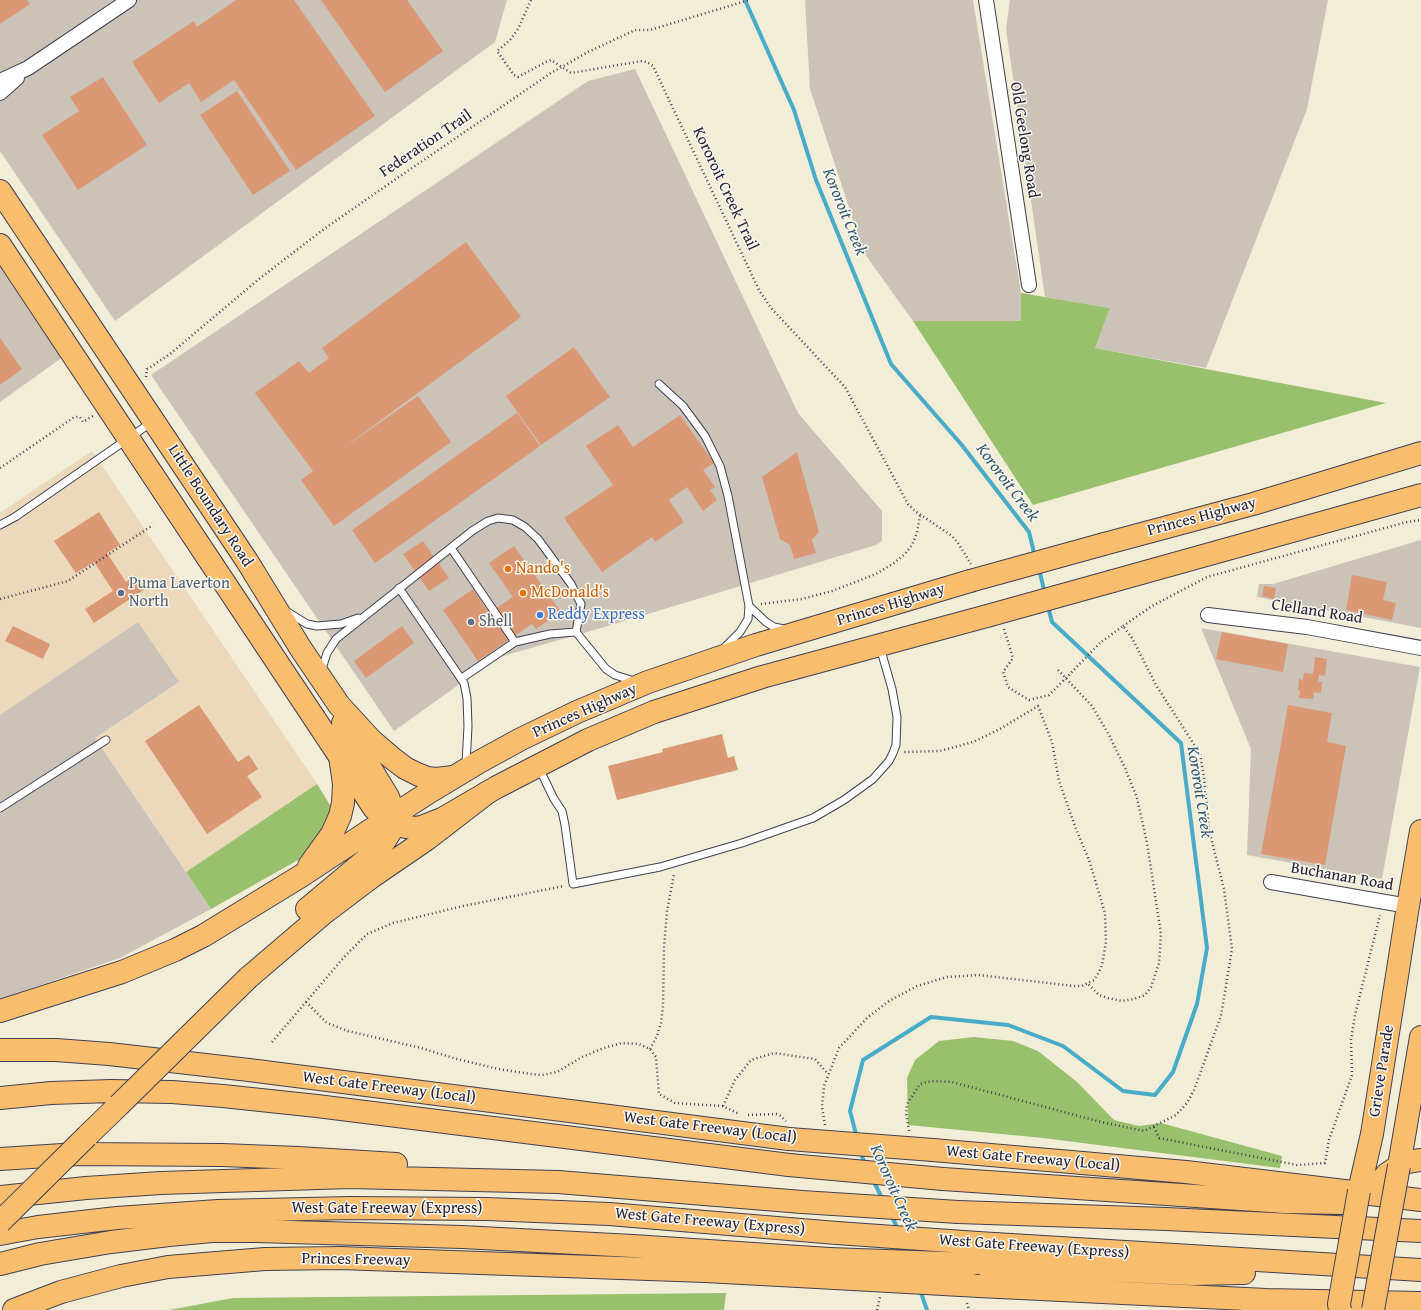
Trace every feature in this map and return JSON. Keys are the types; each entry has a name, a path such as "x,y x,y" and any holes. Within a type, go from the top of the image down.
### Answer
{"main road":[{"name":"Little Boundary Road","path":"0,191 247,561 272,604 325,685 346,713 372,741 399,764 416,774 436,779 459,774"},
{"name":"Little Boundary Road","path":"0,246 378,813 391,820"},
{"name":"Princes Highway","path":"0,1011 122,972 175,950 203,936 391,820 459,774 514,743 559,721 648,682 756,645 970,581 1253,504 1421,453"},
{"name":"Princes Highway","path":"488,792 588,740 623,725 688,701 762,677 1417,498"},
{"path":"248,978 257,962 274,939 314,902 380,848 389,836 391,820 390,801 347,731 325,685"},
{"path":"559,721 564,737 588,740"},
{"path":"301,876 328,841 340,816 343,803 344,784 340,756"},
{"path":"391,820 409,828 424,826 446,817 488,792"},
{"path":"0,1222 248,978 324,913 373,876 431,836 488,792"},
{"name":"Grieve Parade","path":"1340,1310 1339,1304 1367,1192 1372,1134 1414,907 1421,831"},
{"name":"Grieve Parade","path":"1373,1310 1421,1037"},
{"name":"West Gate Freeway (Local)","path":"0,1050 56,1050 110,1054 788,1131 933,1150 1186,1172 1421,1200"},
{"path":"0,1098 51,1092 172,1092 317,1106 789,1165 943,1178 1285,1202 1421,1204"},
{"path":"0,1159 78,1154 222,1155 298,1158 450,1167 558,1182"},
{"path":"1350,1310 1353,1306 1371,1206 1367,1192 1387,1174 1399,1166 1407,1162 1421,1160"},
{"name":"West Gate Freeway (Express)","path":"0,1198 94,1188 224,1180 350,1177 558,1182 802,1202 958,1212 1174,1219 1421,1231"},
{"name":"West Gate Freeway (Express)","path":"0,1234 124,1217 218,1211 350,1208 487,1209 609,1214 837,1233 975,1254 1416,1270"},
{"path":"256,1231 602,1260 705,1271 832,1269 975,1254"},
{"path":"0,1264 40,1254 111,1242 205,1232 256,1231 462,1236 634,1246 979,1286 1266,1300 1421,1304"},
{"name":"Princes Freeway","path":"14,1310 61,1292 121,1276 168,1267 264,1259 348,1259 705,1271"}],"street":[{"path":"0,93 28,68 129,0"},
{"name":"Old Geelong Road","path":"986,0 1029,285"},
{"path":"0,81 28,68"},
{"name":"Clelland Road","path":"1208,615 1307,627 1421,648"},
{"name":"Buchanan Road","path":"1271,882 1414,907"}],"lane":[{"path":"658,384 682,406 705,436 720,466 728,496 749,606 748,619 740,632 707,662"},
{"path":"0,525 15,517 154,421"},
{"path":"325,685 325,657 336,639 482,524 498,518 513,520 525,527 538,539 571,584 581,604 576,632 598,661 610,672 627,679 648,682"},
{"path":"451,548 515,642"},
{"path":"399,588 462,678 467,698 468,747 459,774"},
{"path":"272,604 307,624 316,626 341,624 364,616"},
{"path":"749,606 758,616 774,627 782,629 806,630"},
{"path":"462,678 515,642 550,634 576,632"},
{"path":"538,765 554,799 562,811 573,884 660,867 742,843 813,818 844,800 873,778 889,760 896,745 897,718 892,689 879,645"},
{"path":"0,808 106,740"}],"path":[{"name":"Kororoit Creek Trail","path":"531,0 518,29 510,40 497,51 514,75 518,77 549,60 552,60 568,72 573,73 642,61 653,66 759,290 771,308 845,388 908,504 920,515 917,534 912,545 905,554 894,563 876,574 832,591 802,599 749,606"},
{"name":"Federation Trail","path":"149,368 170,354 259,278 324,229 562,67 588,52 635,30 650,30 749,0"},
{"path":"0,468 74,418 80,418 83,422 97,413"},
{"path":"1063,681 1100,643 1123,626 1152,606 1207,577 1407,522 1421,520"},
{"path":"0,599 68,581 153,525"},
{"path":"1101,1122 1144,1130 1154,1127 1176,1115 1187,1103 1194,1090 1221,1016 1232,949 1224,889 1209,830 1204,777 1200,754 1156,685 1132,638 1123,626"},
{"path":"1058,670 1092,706 1108,735 1137,798 1147,843 1160,929 1159,963 1151,987 1144,995 1134,999 1122,1001 1108,998 1099,995 1088,983"},
{"path":"826,1127 822,1107 824,1086 839,1048 868,1017 889,1002 917,986 947,977 978,975 1082,986 1094,980 1100,972 1102,965 1106,942 1105,913 1089,860 1059,781 1052,742 1038,706 1000,729 973,742 940,750 893,753"},
{"path":"650,1049 657,1036 661,1023 667,911 671,886 678,862"},
{"path":"272,1042 345,956 368,934 393,923 463,906 573,884"},
{"path":"1154,1127 1159,1138 1297,1165 1325,1163 1329,1140 1352,1075 1351,1040 1355,1015 1383,901"},
{"path":"306,1002 327,1023 348,1030 498,1069 542,1076 557,1072 604,1048 622,1043 639,1044 650,1049 656,1057 659,1094 676,1103 723,1106 741,1115 776,1114 784,1118 788,1131"},
{"path":"723,1106 735,1080 751,1060 766,1055 774,1053 815,1059 828,1074"},
{"path":"877,1290 880,1297 877,1310"}],"shaded area":[{"path":"0,0 507,0 495,42 115,321 0,151"},
{"path":"805,0 973,0 1021,293 1021,321 913,321 864,253 810,89"},
{"path":"1010,0 1328,0 1307,109 1206,368 1095,348 1110,308 1045,297 1006,29"},
{"path":"635,69 798,413 882,511 882,541 876,545 608,626 496,658 394,731 151,375 588,81"},
{"path":"0,263 63,357 0,402"},
{"path":"92,451 317,784 186,872 95,738 179,682 0,715 0,513"},
{"path":"1421,540 1421,628 1257,597 1259,584 1273,584"},
{"path":"138,622 179,682 95,738 211,909 120,958 0,999 0,715"},
{"path":"1201,628 1420,667 1382,879 1247,855 1251,749"}],"green space":[{"path":"1021,293 1110,308 1095,348 1386,403 1033,505 913,321 1021,321"},
{"path":"317,784 335,813 307,855 211,909 186,872"},
{"path":"974,1037 1013,1041 1038,1051 1077,1082 1114,1120 1139,1126 1161,1123 1282,1156 1280,1168 1043,1138 908,1125 907,1078 915,1060 939,1041"},
{"path":"726,1293 724,1310 169,1310 233,1298"}],"building":[{"path":"0,0 27,0 30,4 0,24"},
{"path":"236,0 294,0 375,116 296,170 234,80 201,102 189,83 159,103 132,62 194,21 197,27"},
{"path":"321,0 407,0 443,51 385,92"},
{"path":"103,77 147,145 78,190 42,135 79,111 70,97"},
{"path":"237,91 290,171 253,195 200,115"},
{"path":"466,242 521,317 339,451 418,396 451,442 334,526 301,480 313,471 255,393 299,361 309,373 329,358 322,348"},
{"path":"0,338 22,369 0,385"},
{"path":"574,347 610,397 541,445 506,396"},
{"path":"517,413 540,446 375,563 352,530"},
{"path":"680,415 714,463 703,470 715,487 710,490 717,500 703,511 687,487 669,500 684,522 655,542 652,537 602,572 564,518 613,485 586,446 618,425 633,447"},
{"path":"797,452 819,532 812,540 816,553 794,559 790,545 780,539 762,477"},
{"path":"99,512 120,545 107,553 126,582 136,575 145,589 94,623 85,609 113,591 94,562 76,573 54,541"},
{"path":"423,541 449,578 429,591 403,554"},
{"path":"514,546 561,612 536,629 532,624 478,661 443,610 473,589 489,613 513,597 489,563"},
{"path":"1352,575 1387,582 1383,600 1396,603 1392,620 1346,610"},
{"path":"1264,586 1276,588 1274,599 1262,596"},
{"path":"13,626 50,644 43,659 5,641"},
{"path":"402,626 414,643 366,678 354,661"},
{"path":"1222,632 1288,644 1283,672 1216,659"},
{"path":"1315,657 1327,659 1325,676 1319,675 1318,682 1322,682 1321,693 1314,692 1313,699 1299,698 1299,679 1303,680 1304,673 1313,674"},
{"path":"199,705 238,762 249,755 258,769 247,776 262,797 207,834 145,741"},
{"path":"1288,705 1332,713 1327,742 1346,746 1325,865 1261,854"},
{"path":"722,734 728,758 734,756 738,770 617,800 608,766 663,752 662,749"}],"waterway":[{"name":"Kororoit Creek","path":"745,0 794,110 816,180 891,364 961,444 1029,532 1035,557"},
{"name":"Kororoit Creek","path":"1039,569 1045,594"},
{"name":"Kororoit Creek","path":"857,1138 850,1111 863,1060 931,1017 1008,1025 1063,1046 1123,1091 1155,1095 1173,1072 1197,1004 1207,948 1181,743 1052,622 1048,606"},
{"name":"Kororoit Creek","path":"860,1150 865,1165"},
{"name":"Kororoit Creek","path":"873,1180 883,1200"},
{"name":"Kororoit Creek","path":"891,1215 899,1231"},
{"name":"Kororoit Creek","path":"920,1290 927,1310"}],"place":[{"name":"Nando's","path":"508,569"},
{"name":"Puma Laverton North","path":"121,593"},
{"name":"McDonald's","path":"523,593"},
{"name":"Reddy Express","path":"540,615"},
{"name":"Shell","path":"471,622"}]}
